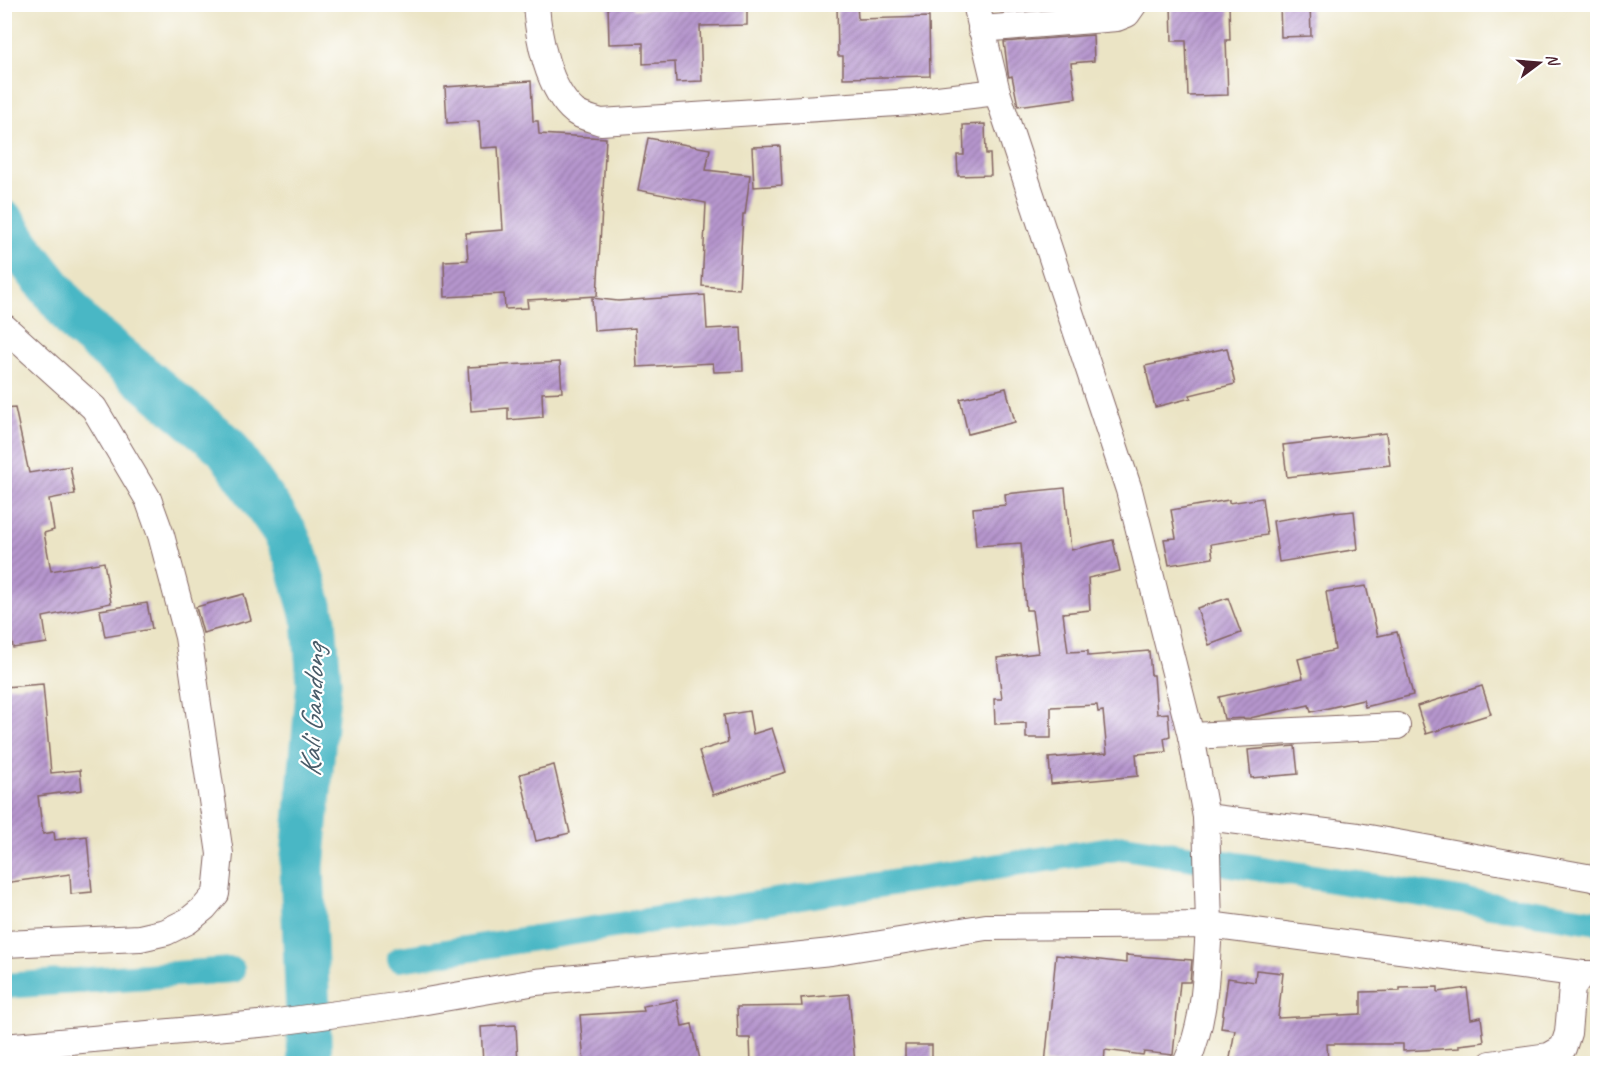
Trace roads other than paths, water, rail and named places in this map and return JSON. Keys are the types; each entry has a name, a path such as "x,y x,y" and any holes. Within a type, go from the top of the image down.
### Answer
{"street":[{"path":"536,4 537,28 549,72 561,97 576,113 601,122 912,102 997,92"},
{"path":"1134,4 1126,14 1117,18 978,17 997,92 1129,490 1191,736 1206,829 1209,925 1204,1001 1195,1045 1186,1064"},
{"path":"4,327 93,408 148,499 161,535 188,637 220,854 216,894 189,921 166,932 140,938 4,944"},
{"path":"1191,736 1397,726"},
{"path":"1206,829 1358,836 1598,879"},
{"path":"4,1047 270,1023 403,1005 536,982 831,952 986,927 1209,925 1590,974"},
{"path":"1491,1064 1549,1056 1563,1048 1568,1033 1572,987 1590,974"}],"waterway":[{"name":"Kali Gandong","path":"4,223 23,252 80,325 226,447 285,532 296,557 314,620 319,682 302,867 310,1064"},
{"path":"400,959 1124,847 1598,922"},
{"path":"4,986 232,970"}]}
